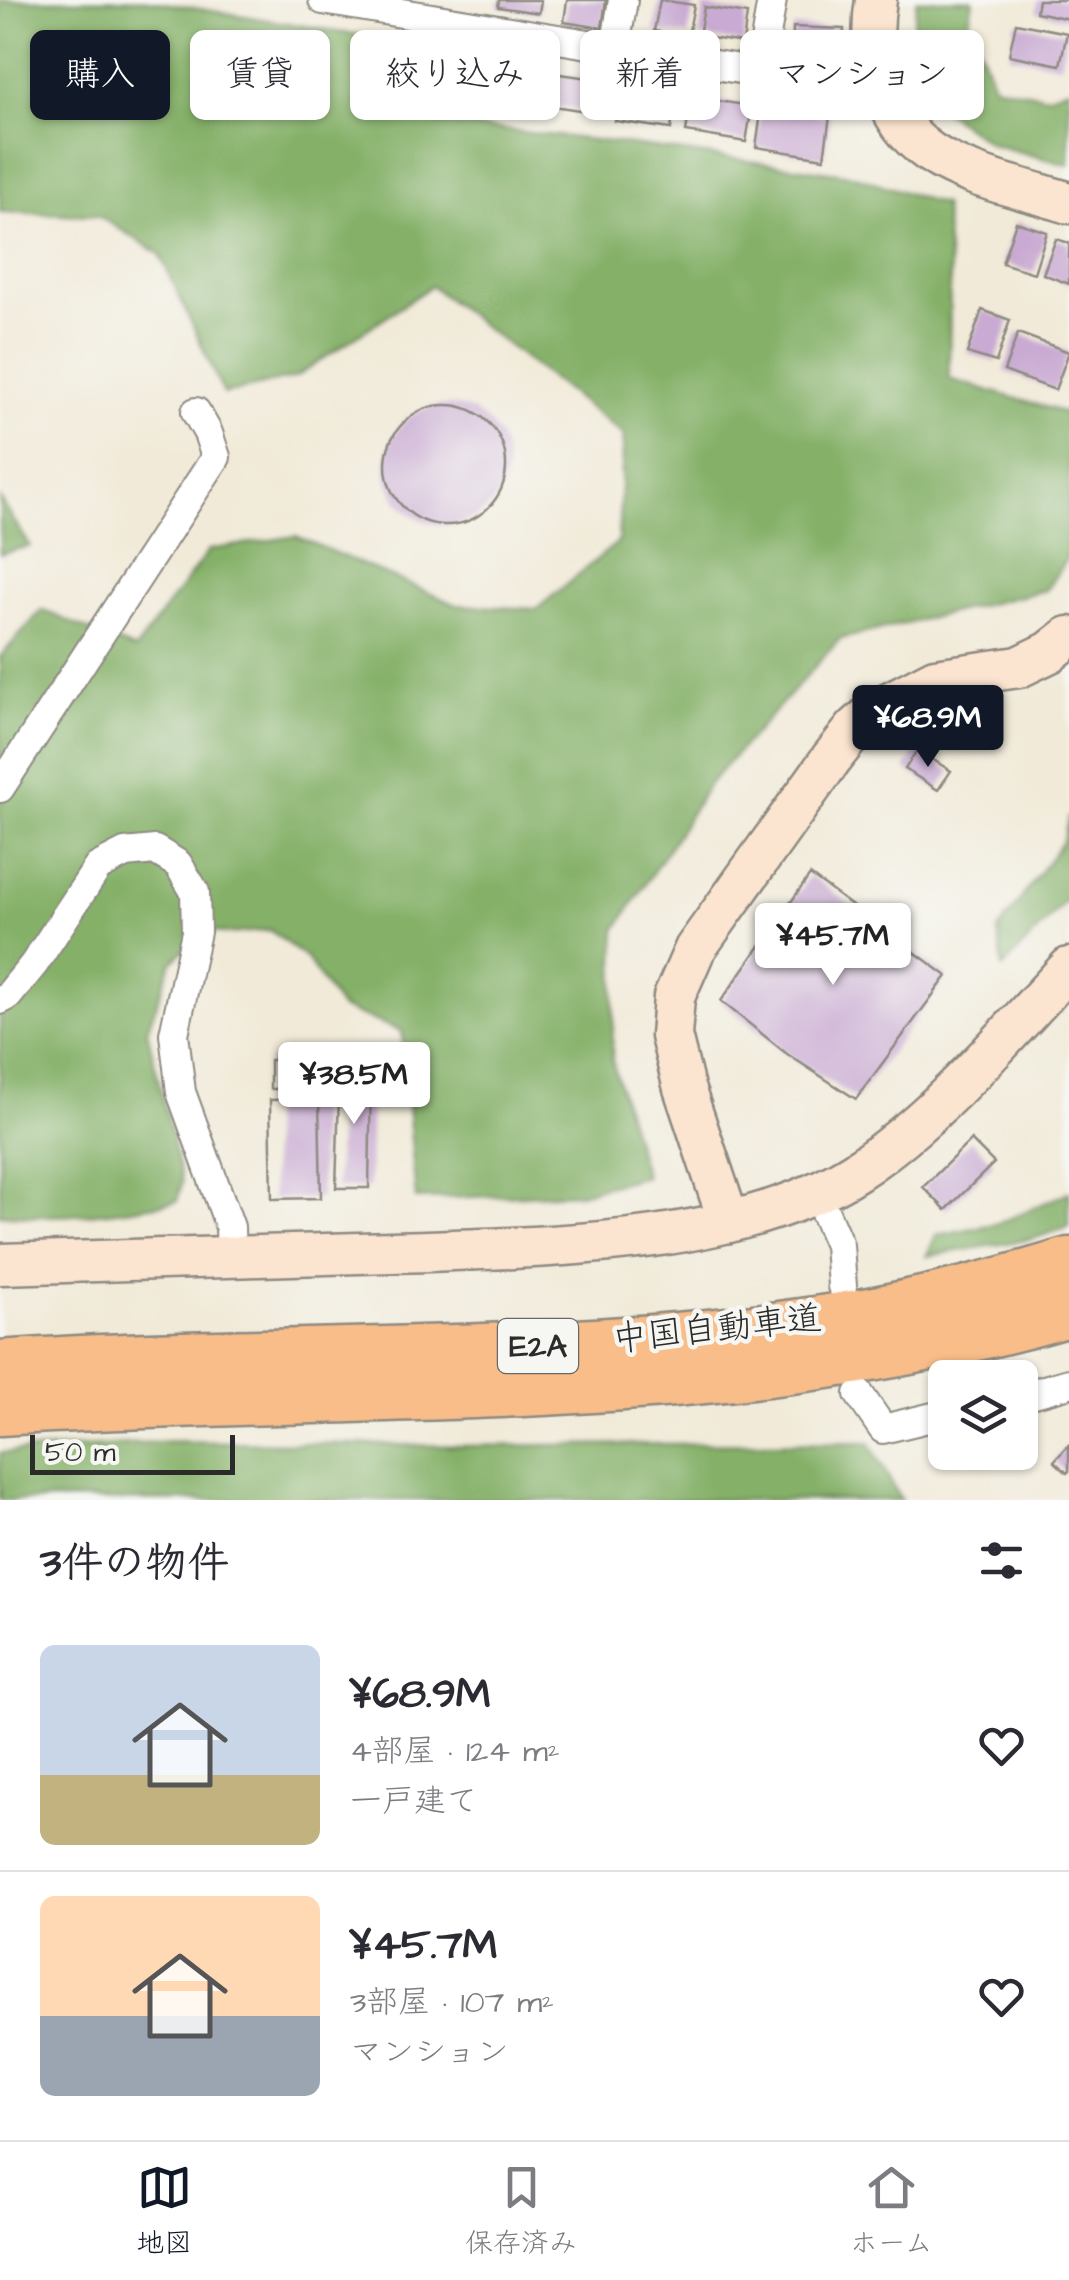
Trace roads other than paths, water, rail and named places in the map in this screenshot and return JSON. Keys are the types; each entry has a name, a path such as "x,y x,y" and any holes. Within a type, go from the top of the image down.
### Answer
{"highway":[{"name":"中国自動車道","path":"0,1366 564,1344 722,1332 870,1312 1069,1264"},
{"name":"中国自動車道","path":"0,1410 563,1390 729,1378 879,1354 1023,1325 1069,1311"}],"street":[{"path":"324,0 472,11 580,39"},
{"path":"619,30 624,0"},
{"path":"767,30 772,0"},
{"path":"875,30 876,0"},
{"path":"899,120 929,152 960,168 1069,203"},
{"path":"0,788 216,457 196,412"},
{"path":"729,1222 684,1088 671,1036 674,997 695,948 831,759 855,729 877,710 935,679 1019,667 1050,652 1069,637"},
{"path":"0,1000 8,996 34,964 98,867 126,853 156,850 178,864 195,892 196,932 174,1034 181,1092 230,1227 231,1258"},
{"path":"0,1264 604,1242 729,1222 816,1192 856,1170 910,1128 1004,1038 1069,968"},
{"path":"816,1192 839,1246 842,1286"},
{"path":"1038,1391 1069,1383"},
{"path":"859,1394 883,1429 928,1418"}]}
